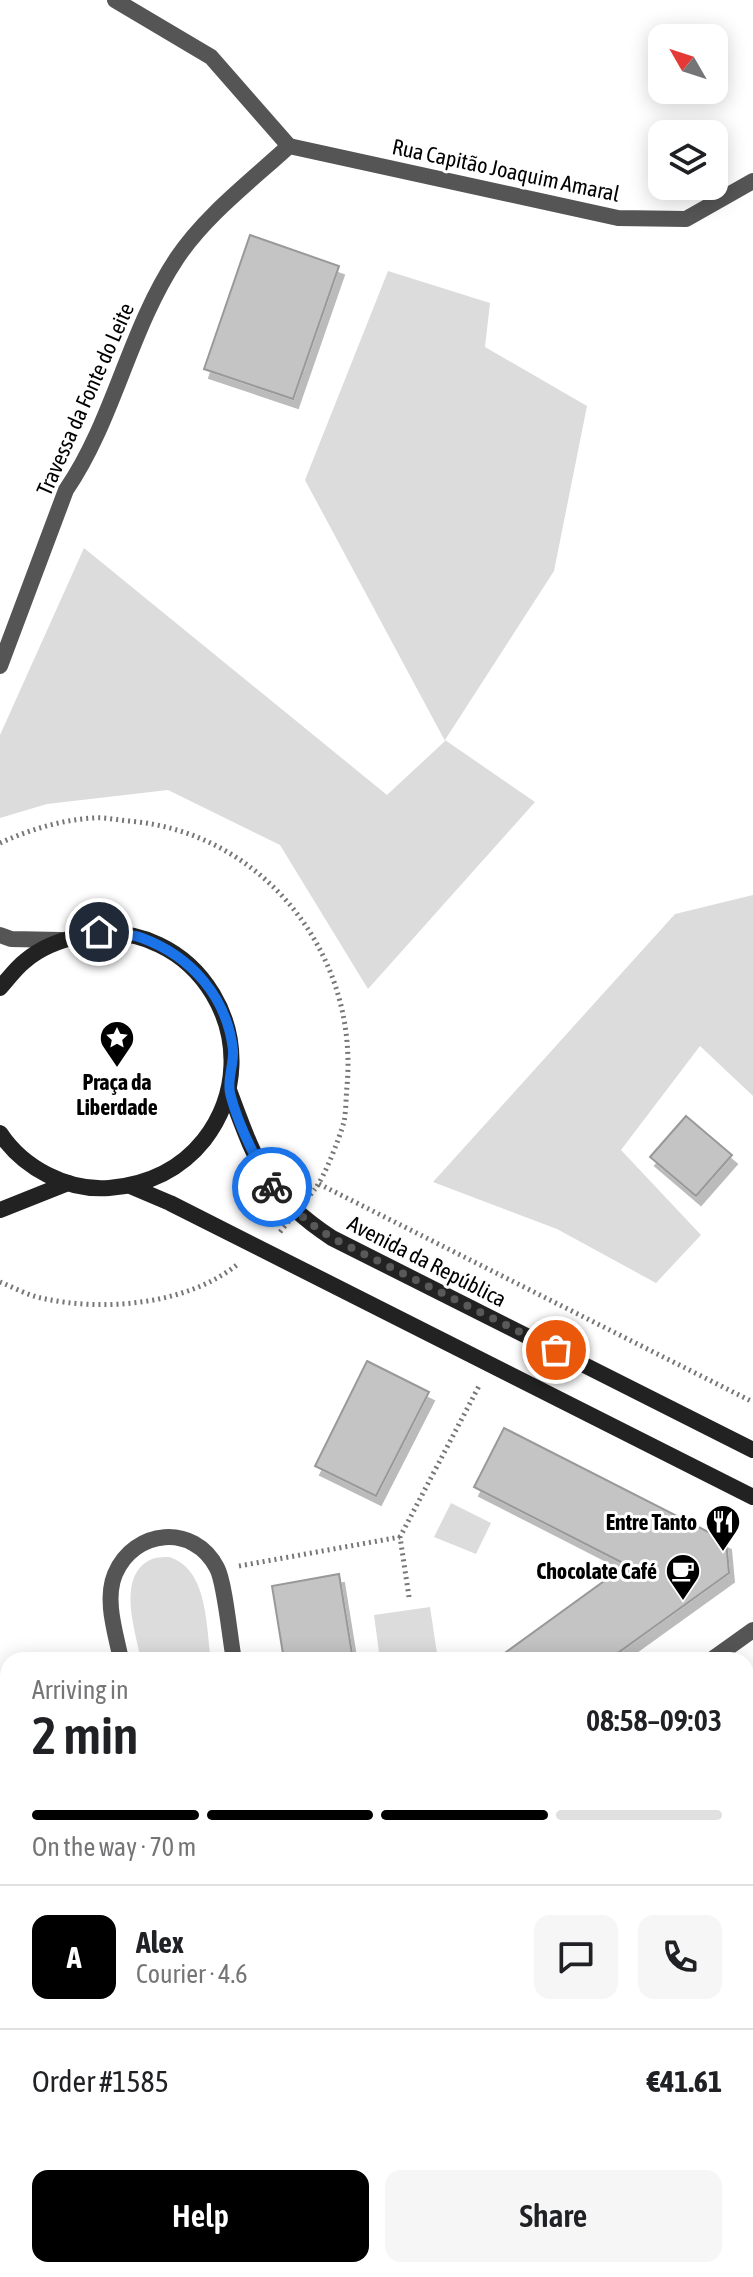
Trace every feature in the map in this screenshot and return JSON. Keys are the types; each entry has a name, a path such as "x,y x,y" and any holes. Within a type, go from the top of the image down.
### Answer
{"street":[{"path":"115,0 211,57 289,146"},
{"name":"Rua Capitão Joaquim Amaral","path":"289,146 618,218 686,219 753,181"},
{"name":"Travessa da Fonte do Leite","path":"0,666 66,490 83,466 132,349 177,258 206,223 289,146"},
{"path":"0,935 11,939 61,940 99,932 139,937 175,953 204,979 224,1013 233,1051 229,1090 216,1124 194,1153 165,1174 130,1186 99,1188 68,1183 35,1168 8,1145 0,1133"},
{"path":"0,988 26,960 61,940"},
{"name":"Avenida da República","path":"229,1090 253,1155 275,1192 307,1221 332,1238 753,1450"},
{"path":"0,1210 68,1183"},
{"path":"130,1186 753,1497"},
{"path":"120,1652 110,1598 115,1575 129,1553 155,1537 183,1538 201,1548 218,1569 233,1652"},
{"path":"722,1652 753,1630"}],"path":[{"path":"0,843 32,829 94,818 156,823 215,844 269,881 311,931 338,990 350,1054 344,1122 317,1186 280,1232 228,1273 168,1298 103,1307 39,1298 0,1282"},
{"path":"317,1186 753,1402"},
{"path":"409,1597 400,1537 491,1364"},
{"path":"218,1569 400,1537"}],"shaded area":[{"path":"388,271 490,303 485,347 587,406 554,571 445,740 535,802 368,989 280,845 168,790 47,804 0,818 0,735 84,548 387,795 445,741 305,480"},
{"path":"753,895 753,1096 700,1046 621,1150 701,1235 656,1283 557,1229 433,1182 675,914"},
{"path":"451,1503 491,1523 476,1554 434,1537"},
{"path":"169,1557 182,1563 191,1573 203,1600 210,1652 139,1652 131,1592 140,1568 157,1558"},
{"path":"430,1607 437,1652 379,1652 374,1615"}],"building":[{"path":"250,235 339,266 293,399 204,369"},
{"path":"686,1116 732,1155 696,1196 650,1157"},
{"path":"367,1361 429,1392 376,1496 315,1466"},
{"path":"504,1428 726,1541 729,1573 619,1652 506,1652 622,1568 621,1562 474,1487"},
{"path":"339,1574 352,1652 283,1652 272,1586"}],"way so far":[{"path":"272,1187 307,1221 332,1238 556,1350"}],"place":[{"name":"Praça da Liberdade","path":"117,1069"},
{"name":"Entre Tanto","path":"723,1553"},
{"name":"Chocolate Café","path":"683,1602"}],"route":[{"path":"99,932 139,937 175,953 204,979 224,1013 233,1051 229,1090 253,1155 272,1187"}]}
